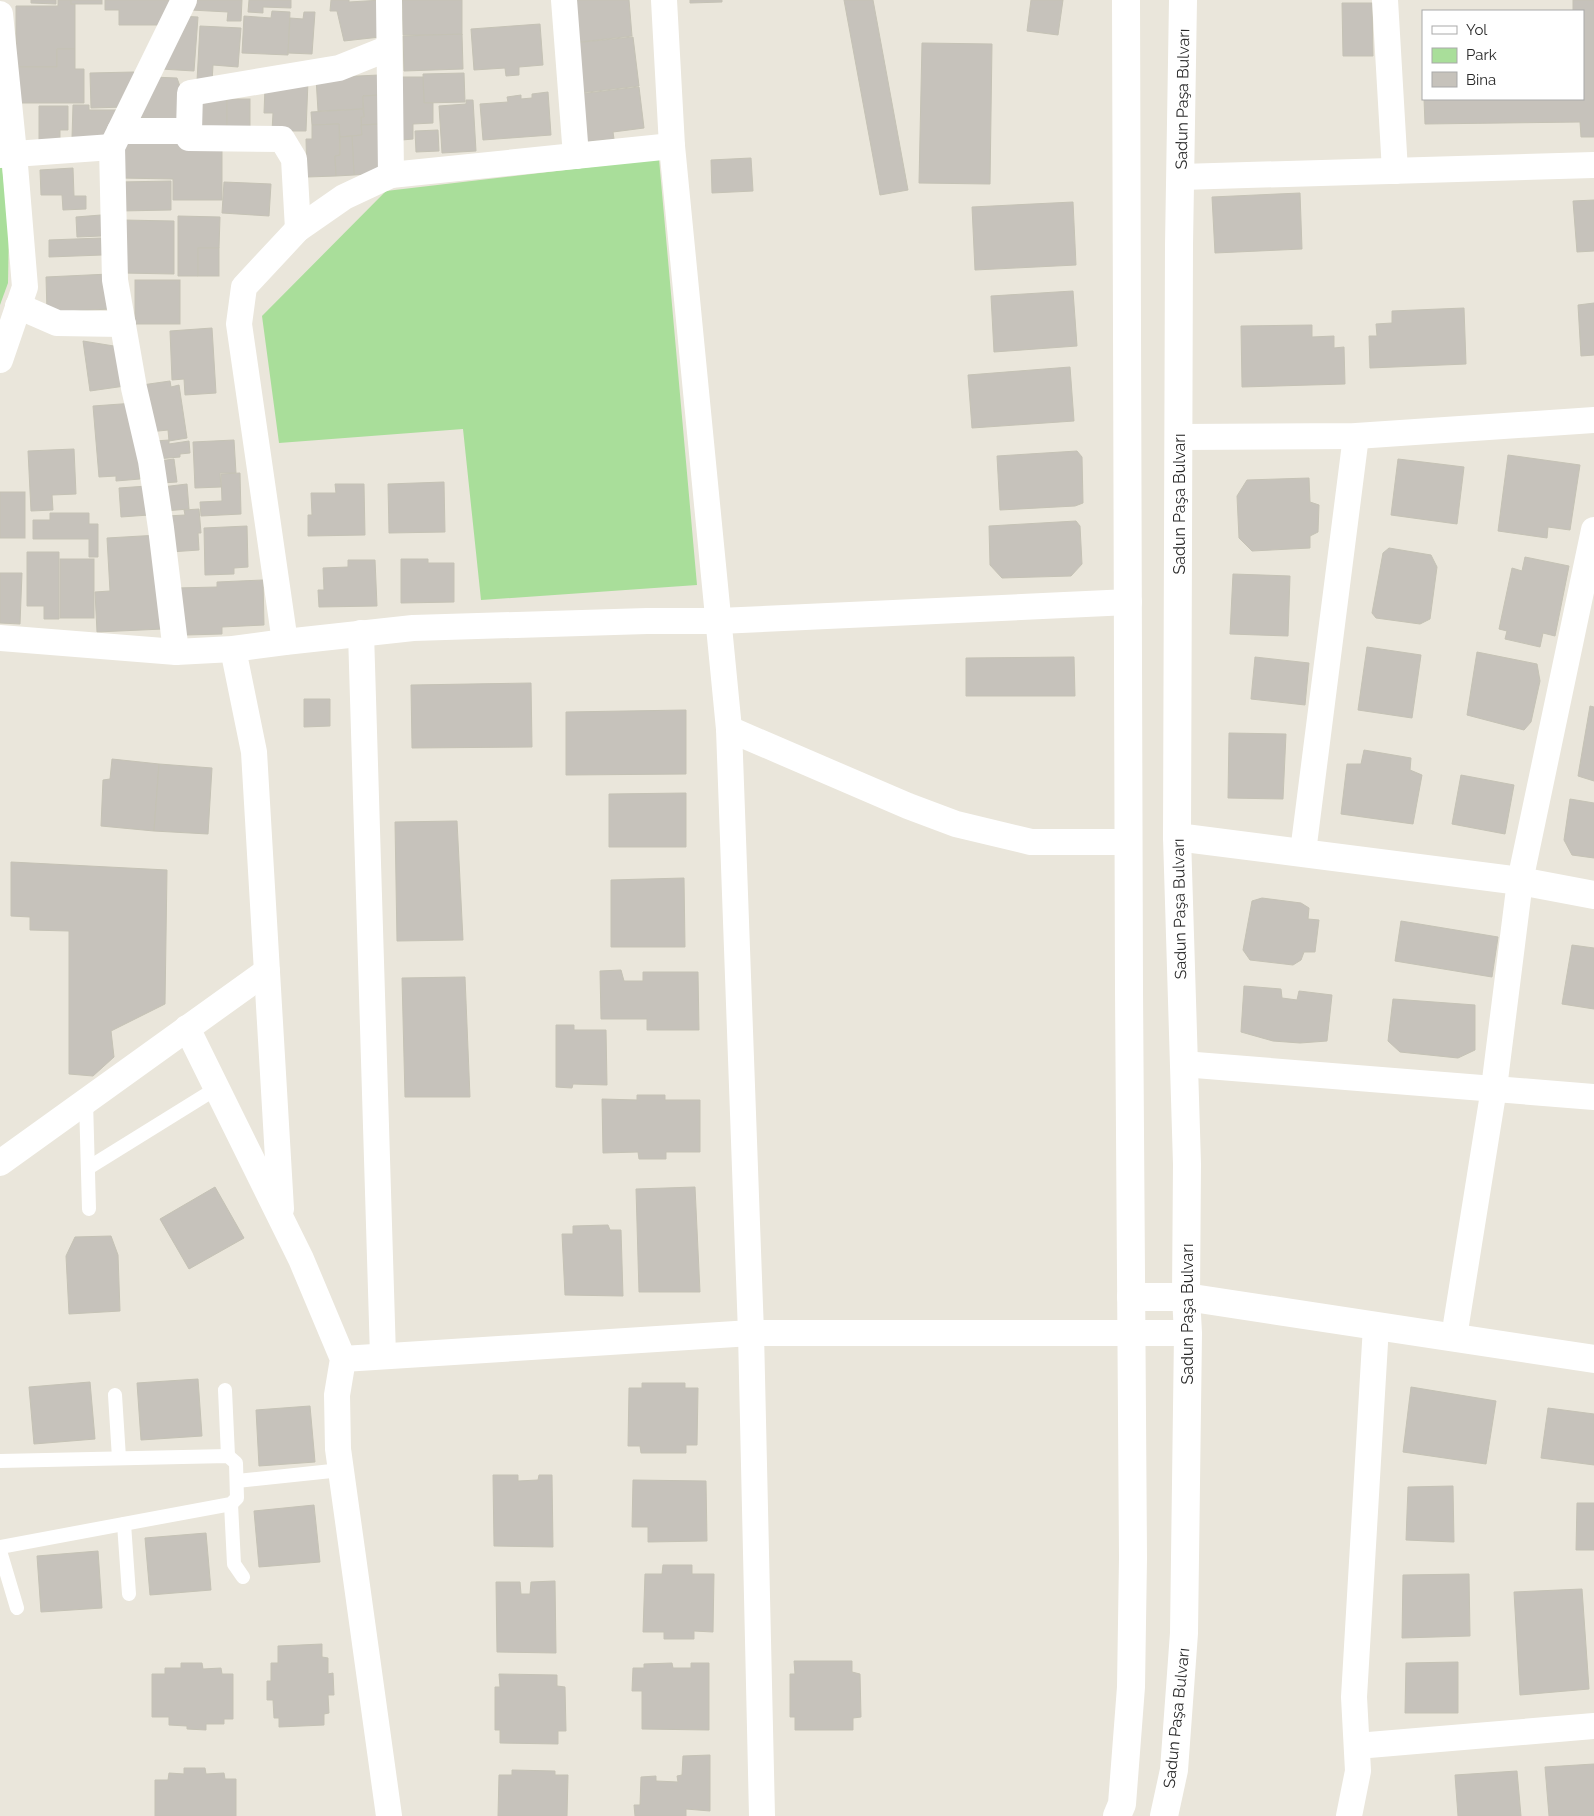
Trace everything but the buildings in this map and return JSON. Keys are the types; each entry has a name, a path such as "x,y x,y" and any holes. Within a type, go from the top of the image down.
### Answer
{"main road":[{"path":"1117,1816 1122,1804 1131,1687 1133,1558 1126,0"},
{"name":"Sadun Paşa Bulvarı","path":"1164,1816 1174,1770 1184,1633 1188,1333 1186,1297 1187,1164 1177,837 1179,245 1183,0"},
{"path":"1177,837 1520,881 1594,895"},
{"path":"1132,1297 1186,1297 1594,1359"}],"street":[{"path":"176,652 151,461 134,388 115,280 116,139 184,0"},
{"path":"389,0 391,175"},
{"path":"564,0 576,156"},
{"path":"664,0 672,146 729,729 751,1333 762,1816"},
{"path":"1384,0 1395,171"},
{"path":"0,14 7,154 25,287 0,360"},
{"path":"298,228 294,160 282,140 190,138 190,93 339,68 389,48"},
{"path":"7,154 39,153 116,139 190,131"},
{"path":"285,642 239,324 244,287 298,228 344,198 391,175 672,146"},
{"path":"1181,177 1594,165"},
{"path":"18,306 57,323 123,324"},
{"path":"1179,437 1356,436 1594,420"},
{"path":"1303,852 1356,436"},
{"path":"1454,1337 1494,1088 1520,881 1594,530"},
{"path":"0,638 176,652 233,650 285,642 412,628 647,621 719,621 1128,602"},
{"path":"361,633 383,1356"},
{"path":"233,650 254,752 282,1220"},
{"path":"729,729 908,806 956,824 1031,842 1129,842"},
{"path":"0,1163 267,971"},
{"path":"186,1028 301,1259 342,1359 337,1395 338,1449 389,1816"},
{"path":"1184,1064 1594,1097"},
{"path":"1349,1816 1358,1771 1354,1697 1376,1326"},
{"path":"342,1359 751,1333 1188,1333"},
{"path":"1356,1746 1594,1726"}],"lane":[{"path":"88,1168 217,1088"},
{"path":"86,1101 89,1209"},
{"path":"225,1390 228,1456"},
{"path":"115,1394 120,1458"},
{"path":"0,1461 228,1456 236,1463 237,1498 231,1504 0,1547"},
{"path":"236,1481 341,1470"},
{"path":"231,1504 234,1564 243,1577"},
{"path":"124,1524 129,1594"},
{"path":"0,1551 17,1608"}],"green space":[{"path":"0,148 9,228 8,283 0,305"},
{"path":"659,159 697,585 481,600 463,429 279,443 262,316 386,191"}]}
